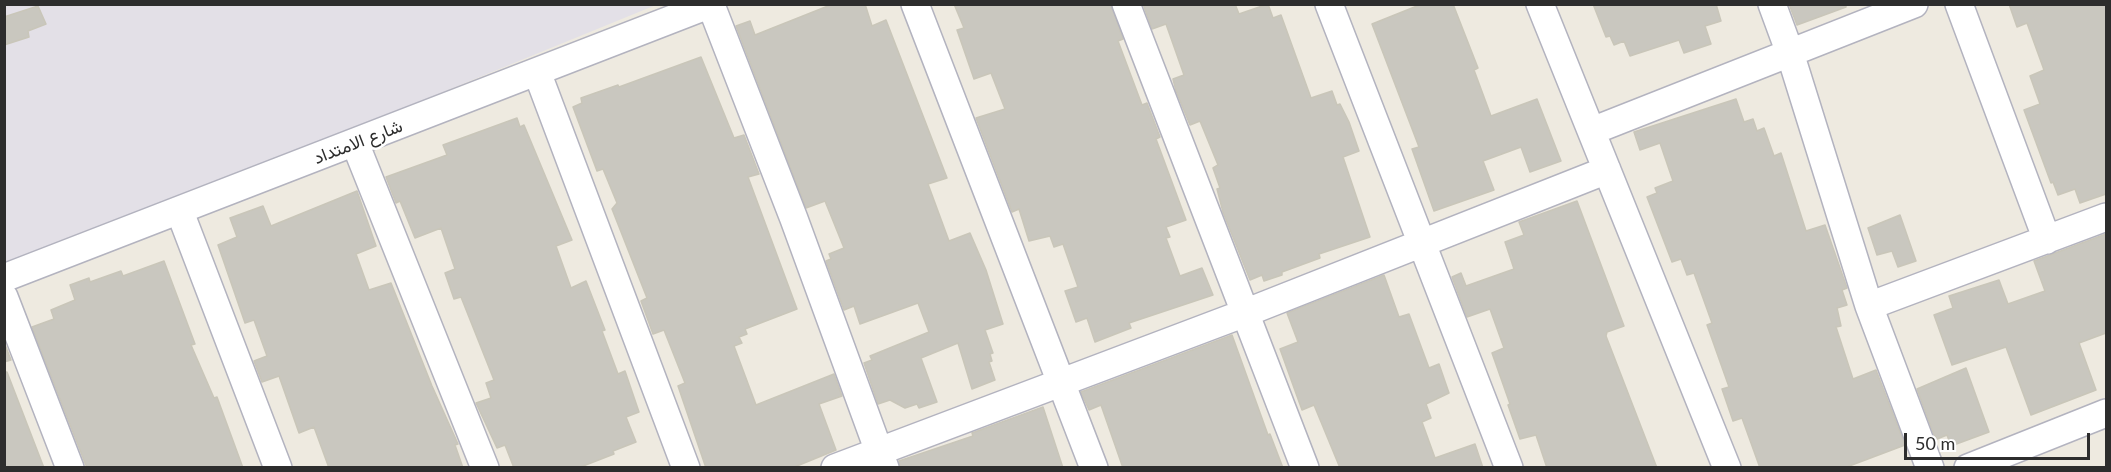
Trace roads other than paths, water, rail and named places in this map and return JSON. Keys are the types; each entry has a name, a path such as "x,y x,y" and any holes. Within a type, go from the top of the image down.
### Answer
{"street":[{"path":"915,4 1094,468"},
{"path":"1126,4 1305,468"},
{"path":"1329,4 1509,468"},
{"path":"1540,4 1726,468"},
{"path":"1772,4 1791,53 1869,306 1930,468"},
{"path":"1592,131 1914,4"},
{"path":"1959,4 2047,240"},
{"path":"711,5 882,458"},
{"name":"شارع الامتداد","path":"4,278 180,212 711,5"},
{"path":"537,72 686,468"},
{"path":"355,143 485,468"},
{"path":"835,468 882,458 1060,384 1607,170"},
{"path":"180,212 278,468"},
{"path":"1869,306 2106,217"},
{"path":"4,297 70,468"},
{"path":"1968,468 2106,413"}]}
